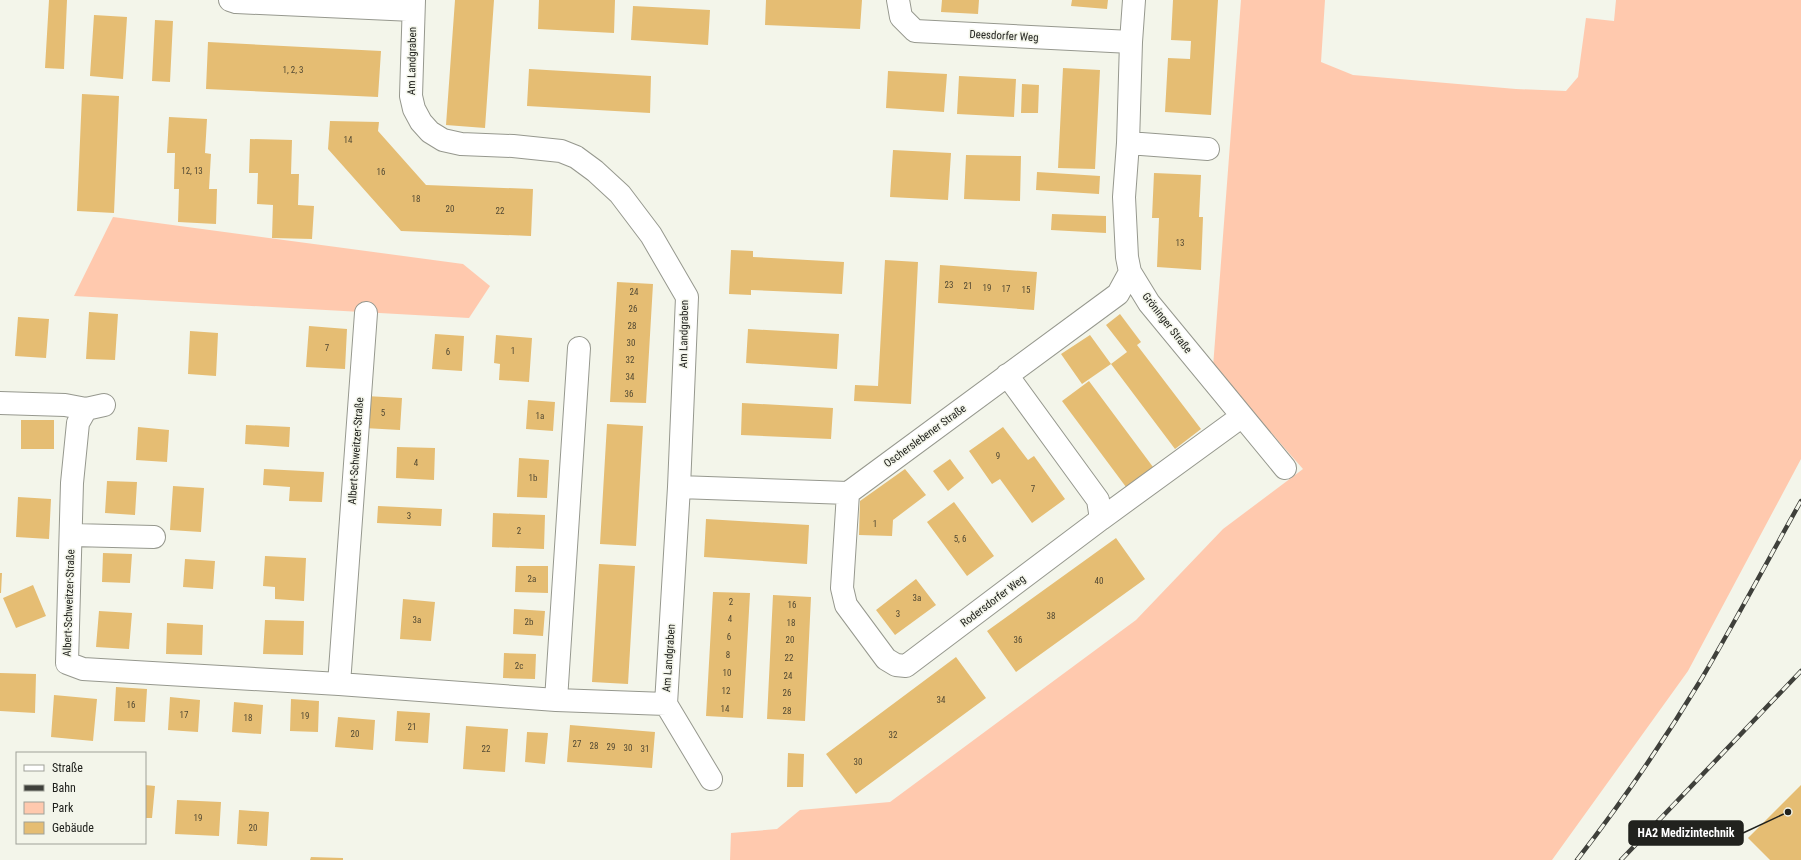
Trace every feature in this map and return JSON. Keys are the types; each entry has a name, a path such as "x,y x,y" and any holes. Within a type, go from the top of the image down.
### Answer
{"street":[{"path":"230,0 236,2 413,5"},
{"name":"Deesdorfer Weg","path":"898,0 901,17 914,30 1131,42"},
{"name":"Gröninger Straße","path":"1134,0 1131,42 1128,143 1124,197 1127,257 1130,272 1149,303 1284,468"},
{"name":"Am Landgraben","path":"413,5 410,96 414,109 430,132 444,140 461,144 542,148 561,151 576,157 595,171 620,194 651,235 687,297 679,487 666,704 711,778"},
{"path":"1128,143 1208,149"},
{"name":"Oscherslebener Straße","path":"848,493 1118,294 1130,272"},
{"name":"Albert-Schweitzer-Straße","path":"339,684 366,313"},
{"path":"556,700 579,348"},
{"path":"1007,375 1098,500 1101,520 1241,417"},
{"name":"Albert-Schweitzer-Straße","path":"0,403 65,404 95,407 78,424 72,483 72,535 67,663 83,669 339,684 556,700 666,704"},
{"path":"679,487 848,493"},
{"name":"Rodersdorfer Weg","path":"848,493 842,588 846,605 886,659 896,665 906,666 1101,520"},
{"path":"72,535 154,537"}],"green space":[{"path":"1241,0 1325,0 1321,62 1353,75 1516,89 1566,91 1578,77 1586,18 1614,21 1616,0 1801,0 1801,459 1688,671 1552,860 730,860 731,833 777,829 800,810 890,802 1136,620 1223,529 1303,469 1213,367"},
{"path":"113,217 463,264 490,286 469,318 74,296"}],"building":[{"path":"49,0 67,0 64,69 45,68"},
{"path":"455,0 494,0 485,128 446,125"},
{"path":"539,0 615,0 614,33 538,29"},
{"path":"766,0 862,0 860,29 765,25"},
{"path":"942,0 979,0 978,14 941,12"},
{"path":"1072,0 1108,0 1107,9 1071,6"},
{"path":"1173,0 1218,0 1211,115 1165,112 1168,58 1190,59 1191,41 1171,40"},
{"path":"633,6 710,10 708,45 631,40"},
{"path":"94,15 127,17 123,79 90,76"},
{"path":"155,20 173,21 170,82 152,81"},
{"path":"208,42 381,51 378,97 206,89"},
{"path":"1063,68 1100,70 1095,169 1058,168"},
{"path":"529,69 651,76 650,113 527,106"},
{"path":"888,71 947,74 944,112 886,108"},
{"path":"959,76 1016,79 1014,117 957,114"},
{"path":"1022,84 1039,85 1038,113 1021,113"},
{"path":"82,94 119,96 114,213 77,211"},
{"path":"169,117 207,119 205,153 211,154 209,189 217,189 216,224 178,222 179,189 174,189 175,153 167,153"},
{"path":"330,121 379,122 378,131 426,185 533,189 531,236 401,231 328,149"},
{"path":"250,139 292,140 291,174 299,174 298,205 314,206 312,239 272,238 273,205 257,204 258,173 249,173"},
{"path":"893,150 951,153 948,200 890,197"},
{"path":"966,155 1021,156 1020,201 964,199"},
{"path":"1037,172 1100,176 1099,194 1036,190"},
{"path":"1154,173 1201,175 1199,217 1203,217 1201,270 1157,267 1159,218 1152,218"},
{"path":"1052,214 1106,216 1106,233 1051,230"},
{"path":"731,250 753,251 753,257 844,262 842,294 751,290 751,295 729,294"},
{"path":"885,260 918,262 911,404 854,401 855,385 878,386"},
{"path":"940,265 1037,272 1034,310 938,303"},
{"path":"617,282 653,284 646,403 610,402"},
{"path":"89,312 118,314 115,360 86,359"},
{"path":"1120,314 1141,342 1137,345 1201,429 1175,449 1111,364 1127,352 1106,325"},
{"path":"18,317 49,319 46,358 15,356"},
{"path":"309,326 347,329 345,369 306,367"},
{"path":"748,329 839,334 837,369 746,363"},
{"path":"190,331 218,333 216,376 188,374"},
{"path":"435,334 464,336 462,371 432,369"},
{"path":"496,335 532,338 529,382 499,380 500,364 494,363"},
{"path":"1090,335 1111,364 1082,384 1061,354"},
{"path":"1089,381 1153,467 1126,487 1062,401"},
{"path":"366,396 402,398 400,430 364,428"},
{"path":"528,400 555,402 553,431 526,429"},
{"path":"742,403 833,408 831,439 741,435"},
{"path":"21,420 54,420 54,449 21,449"},
{"path":"607,424 643,426 636,546 600,544"},
{"path":"246,425 290,427 289,447 245,444"},
{"path":"138,427 169,430 167,462 136,460"},
{"path":"1003,427 1028,460 1034,456 1065,499 1032,523 1000,479 992,484 969,451"},
{"path":"397,447 435,448 434,480 396,478"},
{"path":"519,458 549,460 547,498 517,497"},
{"path":"950,459 964,478 948,491 933,471"},
{"path":"264,469 324,472 322,502 289,501 290,487 263,485"},
{"path":"905,469 926,495 893,520 892,536 859,535 860,501"},
{"path":"107,481 137,482 135,515 105,513"},
{"path":"173,486 204,488 201,532 170,530"},
{"path":"18,497 51,499 49,539 16,537"},
{"path":"954,502 994,556 967,576 927,522"},
{"path":"378,506 442,509 441,526 377,523"},
{"path":"493,513 545,515 544,549 492,547"},
{"path":"706,519 809,525 807,564 704,557"},
{"path":"1116,538 1145,579 1016,672 987,631"},
{"path":"103,553 132,554 130,583 102,582"},
{"path":"265,556 306,558 304,601 275,599 275,587 263,586"},
{"path":"185,559 215,561 213,589 183,587"},
{"path":"599,564 635,566 628,684 592,682"},
{"path":"516,566 548,566 548,593 515,592"},
{"path":"0,573 2,573 1,593 0,593"},
{"path":"916,579 936,605 895,635 876,610"},
{"path":"33,585 46,616 16,628 3,598"},
{"path":"713,592 750,593 743,718 706,716"},
{"path":"773,595 811,597 805,721 767,719"},
{"path":"403,599 435,602 431,641 400,639"},
{"path":"514,609 545,611 543,636 513,634"},
{"path":"99,611 132,613 129,649 96,647"},
{"path":"265,620 304,621 303,655 263,654"},
{"path":"167,623 203,625 202,655 166,654"},
{"path":"504,653 536,654 535,679 503,678"},
{"path":"956,657 986,698 856,794 826,754"},
{"path":"0,673 36,674 35,713 0,711"},
{"path":"116,687 147,689 145,722 114,721"},
{"path":"54,695 97,699 93,741 51,737"},
{"path":"170,697 200,700 198,732 168,730"},
{"path":"291,699 319,701 318,732 290,731"},
{"path":"234,702 263,705 261,734 232,732"},
{"path":"397,711 430,713 428,743 395,741"},
{"path":"338,717 375,720 373,750 335,747"},
{"path":"570,725 655,732 652,768 567,762"},
{"path":"466,726 508,729 505,772 463,769"},
{"path":"527,732 548,733 545,764 525,762"},
{"path":"788,753 804,754 803,787 787,787"},
{"path":"146,785 155,786 152,818 146,818"},
{"path":"1801,785 1801,860 1770,860 1748,838"},
{"path":"177,800 221,802 219,836 175,834"},
{"path":"239,810 269,812 267,846 237,844"},
{"path":"311,857 343,858 343,860 310,860"}],"railway":[{"path":"1577,860 1642,771 1688,702 1801,501"},
{"path":"1621,860 1801,671"}],"place":[{"name":"HA2 Medizintechnik","path":"1788,812"}]}
